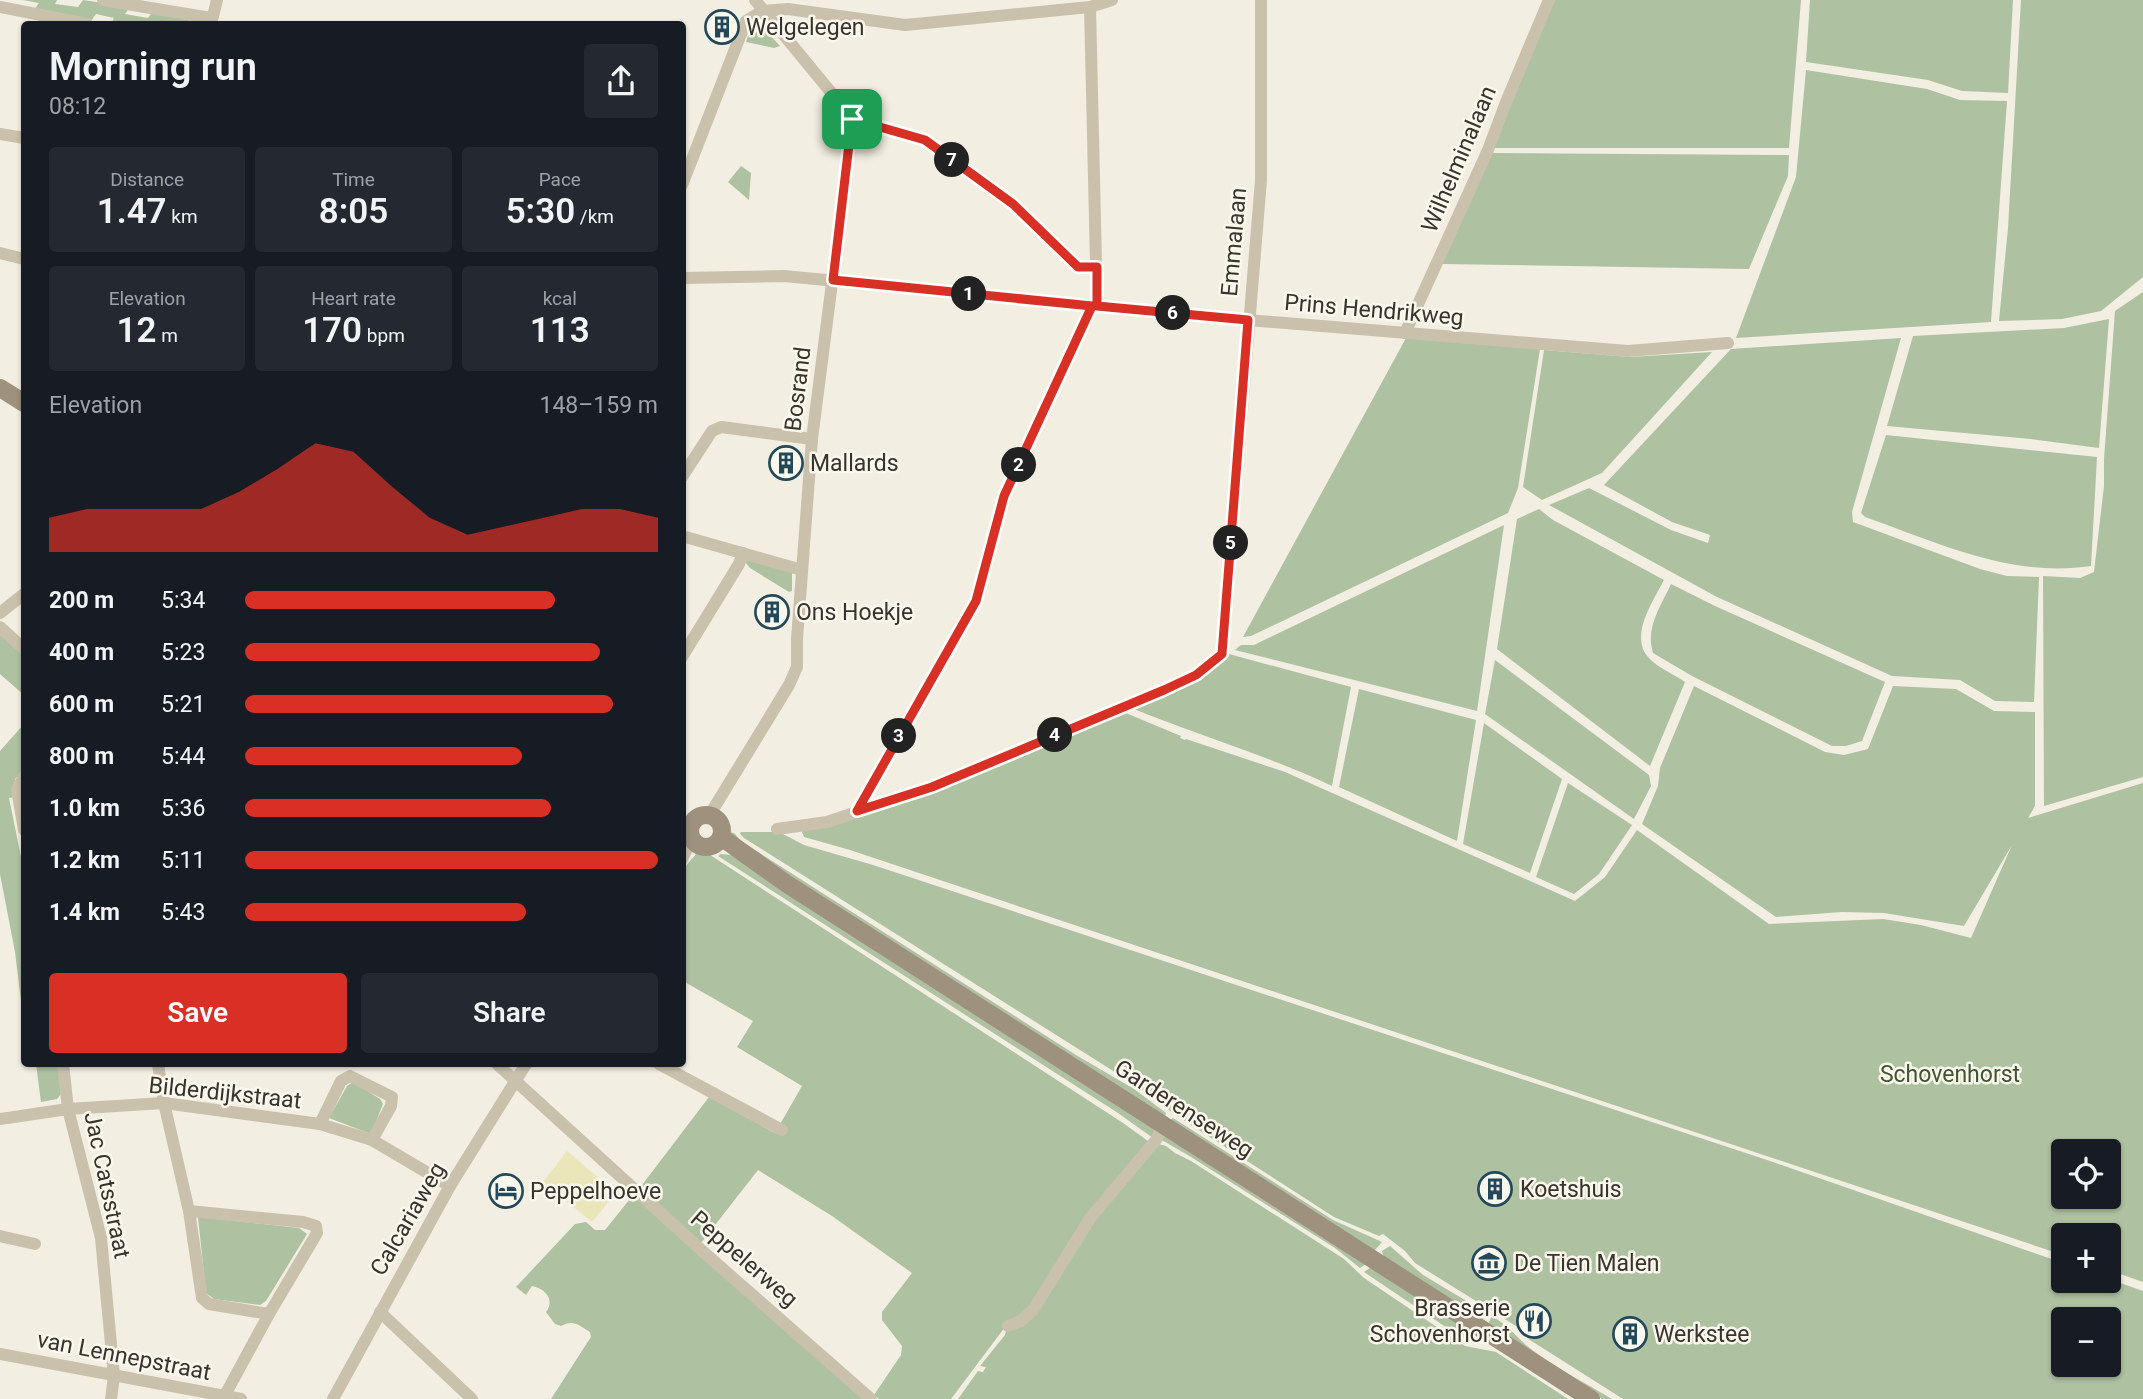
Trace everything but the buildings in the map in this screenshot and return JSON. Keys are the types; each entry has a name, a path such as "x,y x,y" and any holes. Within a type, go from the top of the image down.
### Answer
{"main road":[{"path":"0,388 21,401"},
{"name":"Garderenseweg","path":"696,824 720,825 719,839 750,860 1591,1399"}],"street":[{"path":"103,0 211,21 217,0"},
{"path":"758,6 905,24 1090,7 1112,0"},
{"name":"Emmalaan","path":"857,811 932,787 1164,690 1196,675 1222,654 1261,180 1261,0"},
{"name":"Wilhelminalaan","path":"1405,333 1489,150 1549,0"},
{"path":"758,6 852,119 925,140 1013,204 1078,267 1097,267"},
{"path":"687,162 746,21 758,6"},
{"path":"0,7 72,21"},
{"path":"777,829 827,822 857,811 976,601 1004,496 1095,306 1097,267 1090,7"},
{"name":"Bosrand","path":"696,824 721,798 789,685 797,667 813,439 852,119"},
{"path":"0,134 21,138"},
{"path":"0,253 21,258"},
{"name":"Prins Hendrikweg","path":"686,278 784,276 1248,320 1628,351 1728,343"},
{"path":"686,471 712,431 721,427 813,439"},
{"path":"686,537 803,570"},
{"path":"686,650 743,553"},
{"path":"1,612 21,596"},
{"path":"0,627 21,646"},
{"path":"21,782 17,790 21,813"},
{"path":"686,849 696,824"},
{"name":"Jac Catsstraat","path":"62,1067 68,1109 101,1238 114,1376 111,1399"},
{"path":"159,1067 164,1103 189,1211 202,1298 209,1304 269,1314"},
{"name":"Peppelerweg","path":"500,1067 699,1248 871,1399"},
{"name":"Calcariaweg","path":"333,1399 450,1186 524,1067"},
{"path":"665,1067 782,1130"},
{"name":"Bilderdijkstraat","path":"320,1124 341,1081 350,1076 392,1097 391,1106 372,1140"},
{"name":"Bilderdijkstraat","path":"0,1119 68,1109 164,1103 320,1124 372,1140 450,1186"},
{"path":"1009,1326 1021,1321 1033,1310 1091,1217 1156,1140 1163,1126"},
{"path":"189,1211 303,1222 316,1226 317,1233 225,1395"},
{"path":"0,1236 35,1244"},
{"path":"380,1312 472,1399"},
{"name":"van Lennepstraat","path":"0,1354 241,1399"}],"green space":[{"path":"23,0 57,0 55,4 78,7 83,0 130,7 125,14 148,18 153,11 191,21 112,21 114,18 96,14 91,21 34,10 39,3"},
{"path":"1554,0 1801,0 1789,148 1493,148"},
{"path":"1810,0 2013,0 2008,93 1962,91 1928,80 1806,62"},
{"path":"2021,0 2143,0 2143,277 2101,311 2062,319 1999,321 2008,228"},
{"path":"756,23 780,46 774,48 746,42 751,27"},
{"path":"1806,70 1927,89 1960,100 2007,101 1991,322 1736,338 1796,177"},
{"path":"1491,153 1789,155 1788,176 1749,269 1442,264"},
{"path":"741,166 751,173 749,200 728,182"},
{"path":"2143,292 2143,777 2044,806 2043,576 2080,578 2094,572 2104,486 2115,311"},
{"path":"2109,319 2099,448 1887,426 1913,336 2064,328"},
{"path":"1406,338 1540,349 1518,488 1508,513 1251,636 1243,637"},
{"path":"1901,338 1852,512 1853,522 1980,569 2007,576 2039,577 2034,702 1995,701 1960,680 1892,676 1717,597 1549,505 1589,488 1671,530 1708,543 1710,535 1672,522 1604,485 1731,349"},
{"path":"1544,350 1630,357 1712,352 1602,473 1542,500 1523,487"},
{"path":"1886,435 2097,457 2091,566 2061,568 2003,563 1948,547 1865,517 1861,513"},
{"path":"1539,509 1553,520 1664,580 1645,618 1641,638 1643,648 1656,664 1685,682 1650,766 1497,649 1517,519"},
{"path":"1504,525 1477,711 1235,650 1241,645 1254,645"},
{"path":"748,560 792,571 792,591 789,592 750,568 745,562"},
{"path":"1671,584 1885,682 1862,741 1846,746 1832,746 1692,676 1653,653 1653,626"},
{"path":"0,634 21,652 21,692 0,674"},
{"path":"1229,654 1351,687 1332,786 1129,707 1197,679"},
{"path":"1495,660 1649,775 1651,786 1634,819 1485,714"},
{"name":"Schovenhorst","path":"1694,686 1825,752 1844,755 1868,749 1893,686 1956,689 1994,711 2035,712 2035,806 2028,818 2143,783 2143,1282 2121,1274 2121,1223 2051,1223 2051,1251 850,850 804,837 802,832 1121,711 1185,740 1285,772 1575,901 1605,877 1637,830 1769,924 1883,919 1921,925 1971,938 2012,845 1964,926 1884,913 1842,912 1776,917 1642,824 1658,786 1660,768"},
{"path":"1359,689 1476,720 1457,841 1339,787"},
{"path":"1484,723 1562,779 1530,873 1463,844"},
{"path":"21,727 21,772 15,779 14,797 9,798 21,857 21,1001 0,874 0,751"},
{"path":"1568,783 1632,825 1599,874 1574,894 1536,877"},
{"path":"725,831 734,833 741,841 1076,1055 1134,1089 1166,1113 1164,1121 933,973"},
{"path":"741,832 779,832 804,845 873,865 1767,1160 2051,1259 2051,1293 2121,1293 2121,1283 2143,1291 2143,1399 1623,1399 1530,1340 1516,1326 1415,1263 1405,1251 1383,1234 1379,1236 1334,1217 1177,1116 1137,1086 744,838"},
{"path":"704,851 1148,1141 1166,1146 1191,1161 1344,1259 1364,1278 1465,1346 1496,1352 1568,1399 958,1399 978,1371 983,1372 986,1367 980,1366 1005,1335 1008,1323 951,1399 879,1399 874,1395 901,1355 902,1346 882,1320 882,1312 912,1273 832,1216 758,1170 701,1243 639,1189 709,1097 775,1133 802,1086 737,1047 753,1021 686,983 686,866 696,854"},
{"path":"732,855 1156,1126 1153,1138 718,856"},
{"path":"36,1067 58,1067 61,1094 57,1099 41,1102"},
{"path":"353,1082 380,1099 383,1104 371,1134 329,1118 347,1086"},
{"path":"1173,1118 1333,1220 1382,1242 1371,1252 1167,1123"},
{"path":"1168,1134 1369,1262 1360,1268 1335,1248 1160,1139"},
{"path":"634,1194 865,1399 551,1399 591,1337 590,1332 573,1323 561,1326 555,1324 546,1312 550,1303 545,1292 532,1286 526,1295 516,1287 575,1224 586,1222 595,1230 605,1230"},
{"path":"198,1217 299,1228 307,1234 266,1301 260,1305 214,1299 206,1293"},
{"path":"1390,1246 1423,1275 1485,1312 1482,1317 1475,1319 1384,1258 1382,1251"},
{"path":"1374,1265 1474,1333 1471,1341 1459,1336 1364,1272"},
{"path":"1492,1316 1546,1360 1612,1399 1602,1399 1491,1329 1489,1322"}],"sand":[{"path":"567,1151 616,1193 592,1222 543,1182"}],"place":[{"name":"Welgelegen","path":"722,27"},
{"name":"Mallards","path":"786,463"},
{"name":"Ons Hoekje","path":"772,612"},
{"name":"Koetshuis","path":"1495,1189"},
{"name":"Peppelhoeve","path":"506,1191"},
{"name":"De Tien Malen","path":"1489,1263"},
{"name":"Brasserie Schovenhorst","path":"1534,1321"},
{"name":"Werkstee","path":"1630,1334"}],"route":[{"path":"852,119 925,140 1013,204 1078,267 1097,267 1097,306 1248,320 1222,654 1196,675 1164,690 932,787 857,811 976,601 1004,496 1092,306 833,280 852,119"}]}
